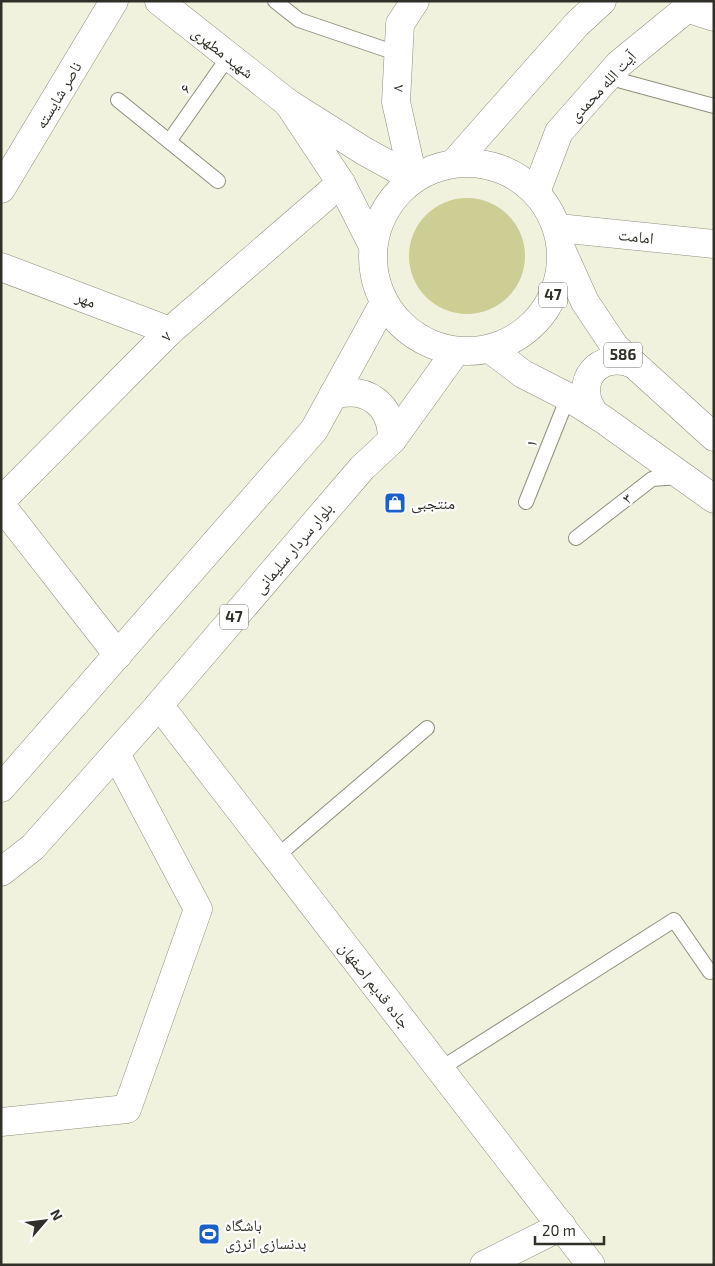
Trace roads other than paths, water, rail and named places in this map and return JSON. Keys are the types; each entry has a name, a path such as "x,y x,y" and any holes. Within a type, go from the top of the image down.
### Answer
{"main road":[{"name":"ناصر شایسته","path":"1,189 114,1"},
{"name":"شهید مطهری","path":"158,1 288,103"},
{"name":"۸","path":"413,178 396,102 400,24 415,1"},
{"path":"454,162 577,24 602,1"},
{"path":"691,5 714,17"},
{"name":"آیت الله محمدی","path":"536,192 559,132 619,64 691,5"},
{"path":"288,103 364,151 413,178"},
{"path":"288,103 342,183 373,246"},
{"name":"47","path":"454,162 477,162 498,167 519,177 536,192 549,209 560,239 560,277 550,303 534,325 512,341 490,349 456,351 427,343 403,326 384,303 374,275 373,246 380,218 396,193 413,178 432,168 454,162"},
{"name":"۷","path":"1,503 170,331 342,183"},
{"name":"امامت","path":"560,239 714,244"},
{"name":"586","path":"560,239 585,302 615,347 714,437"},
{"name":"مهر","path":"1,267 170,331"},
{"path":"1,788 314,430 384,303"},
{"path":"490,349 523,374 568,397 594,413 714,499"},
{"name":"بلوار سردار سلیمانی","path":"1,872 33,847 159,706 362,468 392,440 456,351"},
{"path":"594,413 586,398 587,382 590,374 605,362 625,360 634,364"},
{"path":"333,395 354,392 374,400 383,407 388,417 392,428 392,440"},
{"path":"1,503 63,565 118,655"},
{"name":"جاده قدیم اصفهان","path":"159,706 591,1265"},
{"path":"1,1122 126,1109 198,909 116,754"},
{"path":"484,1265 562,1226"}],"lane":[{"path":"275,1 299,20 399,54"},
{"name":"۶","path":"170,140 229,56"},
{"path":"607,77 714,106"},
{"path":"118,100 170,140 218,181"},
{"name":"۱","path":"526,502 568,397"},
{"name":"۳","path":"576,538 652,478 685,477"},
{"path":"276,857 427,728"},
{"path":"440,1069 674,920 710,972"}],"place":[{"name":"منتجبی","path":"395,503"},
{"name":"باشگاه بدنسازی انرژی","path":"209,1234"}]}
